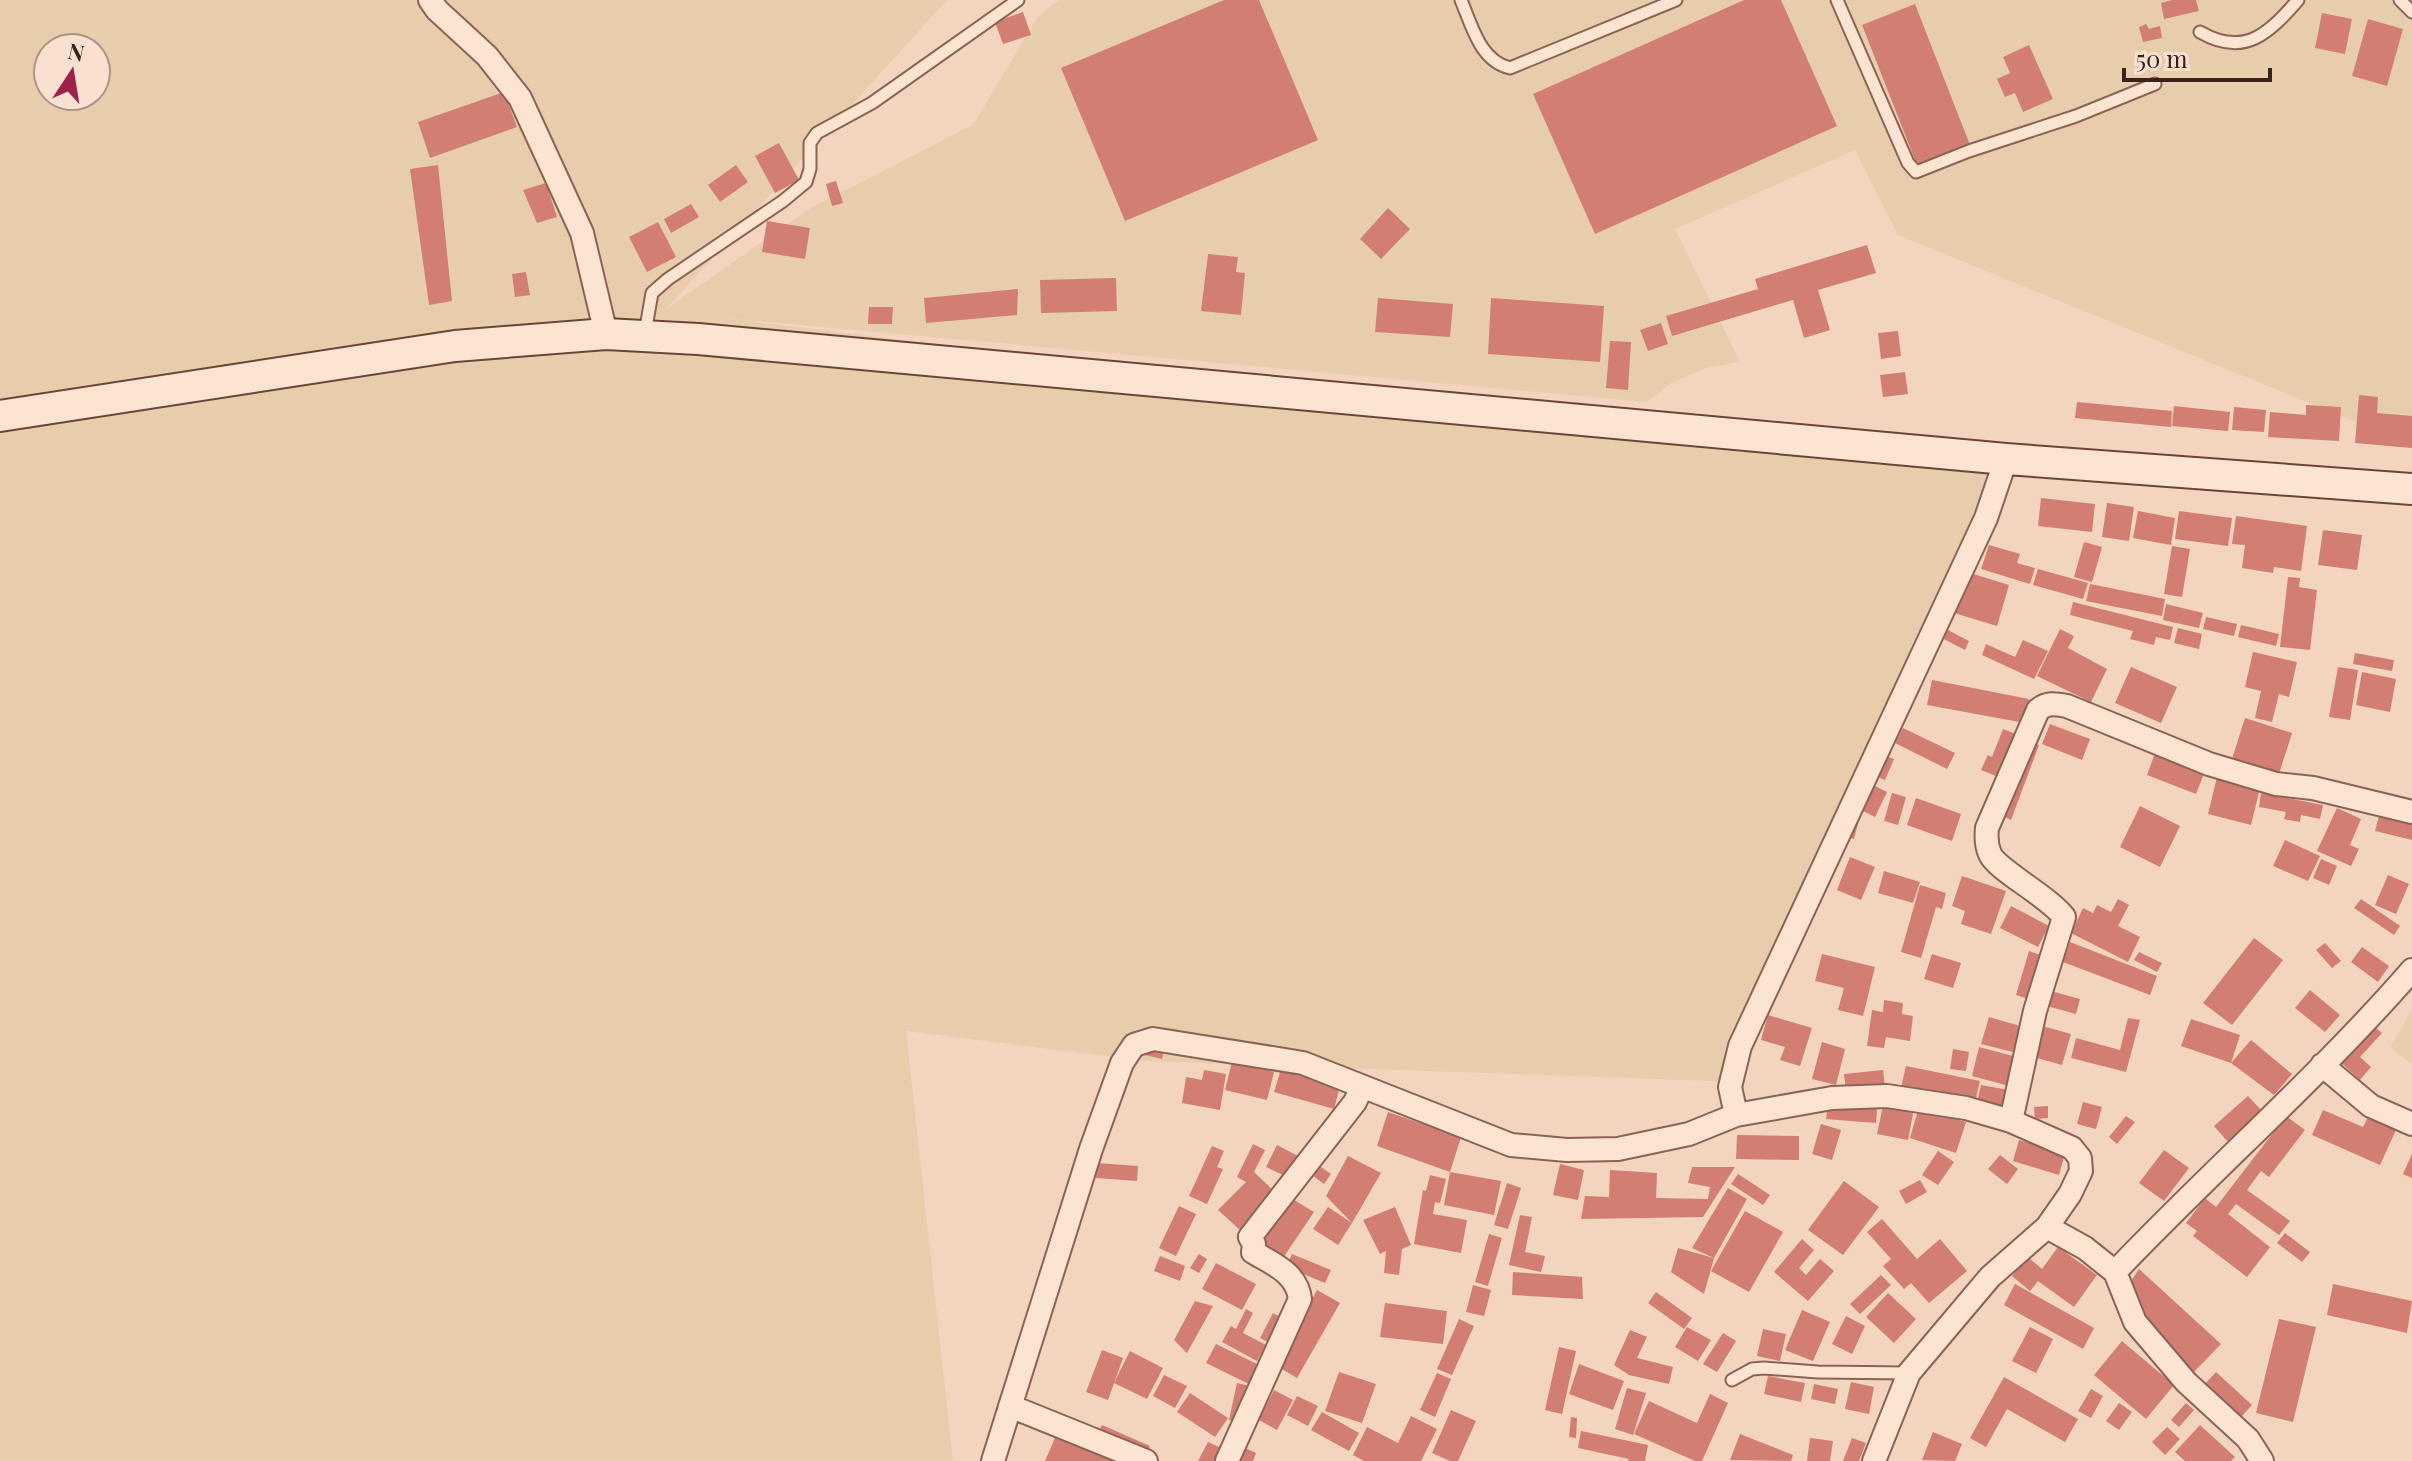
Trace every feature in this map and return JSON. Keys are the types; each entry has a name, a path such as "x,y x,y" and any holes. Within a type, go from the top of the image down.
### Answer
{"main road":[{"path":"0,416 455,346 606,334 698,339 2006,459 2412,489"}],"street":[{"path":"430,0 487,56 520,98 582,233 606,334"},
{"path":"1736,1115 1730,1087 1740,1046 1986,518 2006,459"},
{"path":"2011,1121 2035,1011 2064,917 2036,890 1995,861 1986,841 1987,828 2038,710 2043,706 2067,706 2209,764 2276,784 2313,788 2412,812"},
{"path":"2115,1272 2276,1114 2372,1016 2412,970"},
{"path":"993,1461 1091,1149 1122,1063 1134,1045 1153,1039 1303,1063 1511,1145 1567,1150 1618,1149 1689,1134 1736,1115 1832,1098 1887,1096 1966,1108 2011,1121 2072,1148 2080,1158 2081,1171 2047,1227 1990,1277 1909,1373 1874,1461"},
{"path":"2322,1065 2371,1106 2412,1124"},
{"path":"1227,1461 1300,1299 1299,1289 1290,1275 1253,1252 1254,1244 1250,1237 1355,1102 1362,1087"},
{"path":"2047,1227 2085,1248 2115,1272 2135,1322 2186,1382 2248,1439 2262,1461"},
{"path":"1010,1406 1146,1461"}],"lane":[{"path":"644,337 652,293 677,272 783,201 806,182 810,169 810,143 817,133 872,103 1018,0"},
{"path":"1461,0 1483,50 1494,62 1510,68 1676,0"},
{"path":"1837,0 1908,163 1916,172 2076,116 2155,84"},
{"path":"2200,32 2223,43 2246,42 2264,34 2298,0"},
{"path":"2400,0 2412,12"},
{"path":"1732,1380 1752,1369 1764,1368 1909,1373"}],"shaded area":[{"path":"0,0 947,0 666,309 812,207 973,125 1037,18 1059,0 2412,0 2412,445 1898,235 1855,150 1675,229 1740,362 1706,368 1671,383 1647,402 724,318 1991,473 1740,1082 1147,1061 906,1031 953,1461 0,1461"},
{"path":"2412,1010 2412,1064 2390,1047"}],"building":[{"path":"1224,0 1259,0 1318,140 1125,221 1061,68"},
{"path":"1744,0 1781,0 1837,126 1595,234 1533,94"},
{"path":"2196,0 2199,11 2164,19 2161,3"},
{"path":"1915,4 1970,145 1917,165 1862,25"},
{"path":"1023,12 1031,35 1003,44 995,22"},
{"path":"2322,13 2352,19 2345,54 2315,48"},
{"path":"2368,19 2403,29 2387,86 2352,76"},
{"path":"2146,24 2149,29 2160,26 2162,38 2143,42 2139,27"},
{"path":"2029,45 2053,99 2023,112 2015,93 2005,97 1997,79 2010,73 2003,57"},
{"path":"504,92 517,127 430,158 418,122"},
{"path":"779,143 799,180 775,193 755,156"},
{"path":"438,165 452,301 429,305 410,169"},
{"path":"736,165 748,182 720,202 708,185"},
{"path":"836,181 843,203 832,206 826,184"},
{"path":"546,183 557,217 537,223 523,190"},
{"path":"691,204 699,217 671,233 664,219"},
{"path":"1388,208 1410,229 1381,259 1360,239"},
{"path":"767,221 810,228 805,259 762,252"},
{"path":"658,222 676,257 647,272 629,237"},
{"path":"1867,245 1876,273 1818,290 1830,330 1804,338 1793,300 1672,336 1666,316 1758,289 1755,279"},
{"path":"1208,254 1238,257 1236,272 1245,273 1241,315 1201,311"},
{"path":"526,272 530,295 515,297 512,274"},
{"path":"1116,278 1117,311 1041,313 1040,280"},
{"path":"1018,289 1017,315 926,323 924,298"},
{"path":"1378,298 1453,304 1450,337 1375,332"},
{"path":"1491,298 1604,306 1600,362 1488,354"},
{"path":"869,307 893,307 892,324 868,324"},
{"path":"1661,323 1668,344 1648,351 1640,330"},
{"path":"1898,331 1901,356 1881,359 1878,333"},
{"path":"1610,341 1631,342 1628,390 1606,388"},
{"path":"1905,372 1908,394 1883,397 1880,375"},
{"path":"2359,395 2378,397 2377,413 2412,416 2412,448 2355,443"},
{"path":"2077,402 2172,411 2171,427 2075,418"},
{"path":"2306,405 2341,407 2339,441 2268,437 2270,412 2306,415"},
{"path":"2174,406 2230,412 2228,431 2172,426"},
{"path":"2234,407 2266,410 2264,432 2232,430"},
{"path":"2041,498 2095,504 2092,532 2038,526"},
{"path":"2107,503 2134,507 2129,541 2102,537"},
{"path":"2138,511 2175,518 2171,545 2133,538"},
{"path":"2179,511 2232,518 2228,546 2175,539"},
{"path":"2236,516 2307,526 2301,571 2274,567 2273,573 2242,568 2245,545 2232,544"},
{"path":"2323,530 2362,535 2357,570 2318,565"},
{"path":"2084,542 2102,547 2092,582 2074,577"},
{"path":"1989,545 2020,554 2017,563 2035,568 2030,584 1981,569"},
{"path":"2172,546 2190,549 2182,597 2164,594"},
{"path":"2038,569 2088,583 2083,599 2033,585"},
{"path":"1967,572 2009,585 1997,626 1954,613"},
{"path":"2288,577 2300,578 2299,587 2317,590 2310,650 2280,647"},
{"path":"2090,584 2165,599 2162,616 2086,601"},
{"path":"2073,602 2173,627 2170,640 2156,637 2154,645 2130,639 2133,631 2070,615"},
{"path":"2166,604 2203,613 2199,628 2163,620"},
{"path":"2206,617 2237,624 2234,636 2203,629"},
{"path":"2241,625 2279,634 2276,646 2238,637"},
{"path":"2178,628 2202,634 2199,649 2174,643"},
{"path":"1946,629 1969,641 1965,650 1942,638"},
{"path":"2060,629 2074,636 2068,648 2107,669 2091,702 2037,676"},
{"path":"2023,640 2048,651 2034,679 1982,655 1986,644 2015,657"},
{"path":"2253,652 2297,662 2289,697 2279,694 2272,722 2255,718 2261,691 2245,687"},
{"path":"2355,653 2394,660 2392,671 2353,664"},
{"path":"2131,667 2177,687 2161,723 2115,703"},
{"path":"2338,667 2358,670 2350,720 2329,717"},
{"path":"2362,672 2396,679 2390,712 2356,705"},
{"path":"1932,680 2029,699 2025,723 1927,705"},
{"path":"2245,718 2292,733 2279,774 2232,759"},
{"path":"2050,724 2090,739 2082,760 2042,744"},
{"path":"1903,728 1955,753 1947,769 1895,743"},
{"path":"2003,729 2016,734 1998,777 1981,770 1988,755 1992,757"},
{"path":"2026,741 2039,745 2011,820 1998,814"},
{"path":"2155,753 2205,771 2196,794 2147,775"},
{"path":"1880,754 1894,759 1885,780 1873,775"},
{"path":"2217,777 2260,788 2251,825 2208,814"},
{"path":"1867,782 1887,792 1875,817 1855,807"},
{"path":"1892,793 1906,797 1898,825 1884,821"},
{"path":"2261,793 2323,805 2320,819 2301,815 2300,822 2284,819 2286,812 2259,807"},
{"path":"1916,798 1961,814 1952,841 1907,825"},
{"path":"2140,806 2180,826 2160,867 2120,847"},
{"path":"2337,808 2361,819 2350,845 2359,849 2351,866 2317,851"},
{"path":"1853,814 1860,816 1854,839 1846,837"},
{"path":"2379,816 2412,824 2412,840 2375,831"},
{"path":"2285,840 2320,856 2308,881 2273,866"},
{"path":"1850,857 1875,867 1861,900 1837,890"},
{"path":"2321,859 2337,866 2329,885 2313,878"},
{"path":"1884,871 1920,882 1913,903 1878,893"},
{"path":"2388,875 2409,884 2396,914 2375,905"},
{"path":"1962,876 2006,891 1991,934 1961,924 1965,911 1952,906"},
{"path":"1920,885 1946,893 1942,909 1936,907 1921,958 1901,952"},
{"path":"2118,899 2129,905 2118,926 2140,937 2128,962 2071,933 2083,908 2093,913 2097,905 2111,912"},
{"path":"2361,899 2400,926 2394,935 2354,908"},
{"path":"2011,906 2049,926 2038,947 2000,928"},
{"path":"2254,938 2283,960 2232,1025 2203,1003"},
{"path":"2070,942 2157,976 2150,995 2063,962"},
{"path":"2325,943 2341,961 2332,968 2316,950"},
{"path":"2362,947 2389,966 2378,982 2351,962"},
{"path":"2029,951 2041,955 2028,999 2016,995"},
{"path":"2139,952 2162,963 2157,972 2134,960"},
{"path":"1822,954 1875,967 1863,1016 1838,1010 1844,988 1815,981"},
{"path":"1932,954 1961,963 1953,988 1924,979"},
{"path":"2047,990 2080,999 2076,1014 2043,1005"},
{"path":"2310,990 2340,1015 2325,1032 2295,1008"},
{"path":"1884,1000 1903,1003 1902,1014 1913,1016 1910,1041 1886,1037 1884,1048 1867,1046 1872,1010 1883,1012"},
{"path":"1768,1015 1812,1028 1800,1066 1780,1060 1785,1047 1761,1040"},
{"path":"1989,1017 2020,1026 2013,1052 1981,1044"},
{"path":"2128,1018 2140,1020 2126,1072 2071,1058 2076,1038 2120,1050"},
{"path":"2191,1019 2240,1035 2231,1063 2181,1046"},
{"path":"2035,1024 2071,1034 2062,1065 2027,1055"},
{"path":"2372,1025 2382,1033 2360,1057 2371,1067 2360,1080 2339,1061"},
{"path":"2251,1040 2292,1074 2274,1095 2231,1063"},
{"path":"1822,1042 1845,1049 1836,1085 1812,1079"},
{"path":"1143,1045 1164,1050 1162,1059 1141,1054"},
{"path":"1979,1047 2017,1057 2009,1086 1972,1076"},
{"path":"1953,1049 1969,1052 1966,1071 1950,1069"},
{"path":"1232,1062 1274,1072 1267,1100 1225,1090"},
{"path":"1906,1066 1980,1081 1975,1102 1901,1088"},
{"path":"1281,1069 1340,1086 1334,1109 1274,1092"},
{"path":"1204,1070 1226,1074 1220,1110 1182,1103 1186,1077 1202,1080"},
{"path":"1883,1070 1885,1087 1846,1091 1844,1074"},
{"path":"1981,1085 2009,1090 2005,1108 1977,1102"},
{"path":"2248,1096 2262,1111 2228,1142 2214,1126"},
{"path":"1884,1101 1914,1108 1908,1140 1877,1134"},
{"path":"2083,1102 2102,1107 2096,1129 2077,1124"},
{"path":"1828,1103 1877,1109 1876,1123 1826,1119"},
{"path":"2048,1106 2048,1118 2035,1119 2034,1107"},
{"path":"1919,1107 1966,1122 1956,1153 1910,1138"},
{"path":"2323,1110 2363,1127 2368,1117 2396,1130 2380,1165 2312,1135"},
{"path":"1388,1112 1461,1137 1450,1172 1377,1146"},
{"path":"2126,1116 2135,1122 2117,1144 2109,1137"},
{"path":"2286,1116 2305,1130 2269,1177 2261,1171 2247,1190 2290,1221 2279,1235 2236,1204 2228,1214 2270,1247 2247,1277 2193,1236 2197,1231 2186,1223 2205,1198 2216,1207"},
{"path":"1821,1124 1841,1130 1832,1160 1812,1154"},
{"path":"1737,1135 1799,1136 1799,1160 1736,1159"},
{"path":"2019,1140 2065,1153 2059,1175 2013,1161"},
{"path":"1253,1144 1265,1150 1254,1172 1276,1193 1240,1230 1218,1210 1246,1182 1237,1177"},
{"path":"1277,1145 1298,1156 1287,1177 1266,1167"},
{"path":"1212,1146 1224,1151 1217,1167 1223,1169 1207,1204 1189,1196"},
{"path":"2164,1150 2189,1168 2164,1201 2139,1183"},
{"path":"1938,1151 1954,1162 1938,1185 1922,1175"},
{"path":"2412,1154 2412,1178 2403,1174"},
{"path":"2000,1155 2018,1169 2007,1184 1988,1169"},
{"path":"1348,1156 1381,1173 1352,1223 1326,1196"},
{"path":"1097,1163 1138,1166 1137,1181 1096,1178"},
{"path":"1315,1163 1331,1174 1324,1184 1308,1172"},
{"path":"1560,1164 1584,1170 1578,1200 1553,1195"},
{"path":"1692,1167 1735,1167 1703,1217 1581,1219 1585,1196 1609,1197 1610,1170 1657,1173 1656,1198 1708,1199 1710,1187 1688,1183"},
{"path":"1450,1172 1501,1181 1494,1215 1444,1205"},
{"path":"1738,1174 1770,1195 1763,1205 1731,1184"},
{"path":"1430,1175 1446,1179 1440,1203 1435,1202 1433,1214 1467,1220 1461,1253 1414,1244 1423,1190 1426,1191"},
{"path":"1920,1180 1927,1192 1906,1204 1899,1191"},
{"path":"1844,1181 1879,1207 1843,1255 1808,1230"},
{"path":"1507,1183 1521,1188 1508,1229 1494,1225"},
{"path":"1728,1188 1747,1199 1714,1258 1692,1248"},
{"path":"1286,1195 1314,1212 1281,1261 1254,1244"},
{"path":"1179,1206 1196,1214 1176,1256 1159,1248"},
{"path":"1328,1207 1352,1223 1338,1245 1313,1229"},
{"path":"1395,1207 1411,1245 1402,1249 1399,1275 1384,1273 1386,1251 1380,1254 1363,1220"},
{"path":"1745,1211 1783,1232 1749,1292 1711,1271"},
{"path":"1520,1215 1532,1217 1525,1252 1545,1256 1541,1272 1509,1265"},
{"path":"1882,1219 1917,1259 1940,1239 1967,1271 1929,1303 1911,1283 1904,1289 1883,1266 1891,1259 1867,1232"},
{"path":"2285,1233 2310,1252 2302,1262 2277,1243"},
{"path":"1489,1234 1502,1238 1488,1286 1475,1282"},
{"path":"1802,1239 1814,1250 1799,1268 1806,1275 1820,1259 1834,1271 1808,1301 1774,1272"},
{"path":"2058,1247 2097,1275 2074,1307 2038,1281 2030,1291 2012,1276 2028,1257 2042,1269"},
{"path":"1678,1248 1714,1258 1704,1294 1671,1272"},
{"path":"1199,1254 1207,1259 1199,1273 1190,1268"},
{"path":"1292,1254 1331,1270 1325,1283 1286,1267"},
{"path":"1160,1256 1185,1266 1180,1281 1154,1271"},
{"path":"1216,1263 1256,1284 1242,1310 1202,1289"},
{"path":"2139,1269 2221,1344 2194,1372 2130,1310 2129,1284"},
{"path":"1513,1272 1582,1277 1583,1299 1512,1295"},
{"path":"1881,1275 1891,1285 1860,1314 1850,1304"},
{"path":"2015,1284 2094,1328 2083,1349 2004,1305"},
{"path":"2333,1284 2412,1301 2407,1333 2327,1315"},
{"path":"1473,1285 1491,1290 1484,1316 1466,1312"},
{"path":"1317,1290 1340,1303 1297,1378 1275,1365"},
{"path":"1656,1292 1692,1318 1684,1329 1648,1303"},
{"path":"1888,1293 1916,1319 1894,1343 1866,1317"},
{"path":"1195,1301 1213,1306 1187,1353 1174,1340"},
{"path":"1385,1303 1447,1311 1443,1344 1380,1337"},
{"path":"1246,1309 1253,1313 1243,1333 1266,1345 1257,1361 1222,1342 1231,1326 1236,1329"},
{"path":"1802,1310 1830,1322 1813,1361 1785,1350"},
{"path":"1273,1313 1286,1320 1274,1345 1260,1338"},
{"path":"1846,1316 1865,1326 1852,1354 1832,1344"},
{"path":"1459,1319 1474,1326 1452,1375 1437,1369"},
{"path":"2279,1319 2316,1327 2293,1422 2256,1413"},
{"path":"1687,1327 1711,1340 1698,1361 1675,1347"},
{"path":"2030,1327 2053,1339 2036,1373 2012,1361"},
{"path":"1763,1329 1786,1334 1780,1361 1757,1356"},
{"path":"1630,1330 1647,1337 1637,1358 1673,1367 1669,1384 1629,1375 1614,1365"},
{"path":"1723,1333 1736,1341 1717,1372 1703,1364"},
{"path":"2122,1341 2174,1385 2146,1419 2094,1375"},
{"path":"1216,1344 1259,1365 1249,1384 1206,1363"},
{"path":"1559,1347 1576,1351 1562,1414 1545,1410"},
{"path":"1102,1350 1123,1358 1108,1400 1086,1392"},
{"path":"1130,1351 1163,1368 1147,1399 1114,1383"},
{"path":"1579,1364 1624,1381 1613,1410 1569,1394"},
{"path":"1339,1372 1376,1384 1362,1423 1325,1411"},
{"path":"2216,1372 2252,1405 2241,1417 2205,1384"},
{"path":"1437,1373 1451,1379 1435,1417 1420,1410"},
{"path":"1164,1375 1187,1386 1175,1408 1153,1396"},
{"path":"1768,1376 1805,1383 1801,1402 1764,1394"},
{"path":"2004,1377 2078,1419 2065,1442 2007,1409 1986,1447 1970,1438"},
{"path":"1851,1382 1874,1387 1869,1414 1845,1409"},
{"path":"1237,1383 1250,1386 1242,1423 1229,1420"},
{"path":"1814,1384 1838,1389 1835,1404 1811,1399"},
{"path":"1627,1388 1646,1393 1633,1435 1615,1429"},
{"path":"2091,1389 2103,1396 2091,1418 2078,1411"},
{"path":"1274,1390 1293,1400 1277,1430 1259,1420"},
{"path":"1190,1393 1228,1418 1215,1437 1177,1412"},
{"path":"1710,1394 1728,1403 1702,1461 1695,1461 1634,1434 1649,1401 1697,1423"},
{"path":"1297,1396 1318,1406 1308,1426 1287,1415"},
{"path":"2119,1403 2132,1412 2119,1430 2106,1421"},
{"path":"2186,1403 2194,1410 2179,1427 2171,1420"},
{"path":"1451,1410 1476,1421 1458,1461 1432,1453"},
{"path":"1322,1412 1359,1433 1349,1451 1311,1430"},
{"path":"1411,1416 1437,1429 1421,1461 1364,1461 1353,1455 1367,1427 1398,1443"},
{"path":"1571,1417 1577,1418 1576,1438 1569,1437"},
{"path":"1102,1425 1150,1446 1145,1459 1096,1438"},
{"path":"2200,1425 2235,1457 2231,1461 2185,1461 2175,1452"},
{"path":"2167,1427 2180,1439 2165,1455 2152,1442"},
{"path":"1581,1431 1648,1445 1645,1461 1628,1461 1578,1448"},
{"path":"1933,1432 1962,1444 1955,1461 1922,1460"},
{"path":"1057,1433 1126,1461 1045,1461"},
{"path":"1740,1434 1793,1455 1791,1461 1730,1460"},
{"path":"1810,1438 1833,1441 1830,1461 1807,1461"},
{"path":"1852,1438 1866,1443 1859,1461 1843,1461"},
{"path":"1208,1442 1221,1448 1215,1461 1198,1461"},
{"path":"1245,1448 1256,1453 1253,1461 1238,1461"}]}
